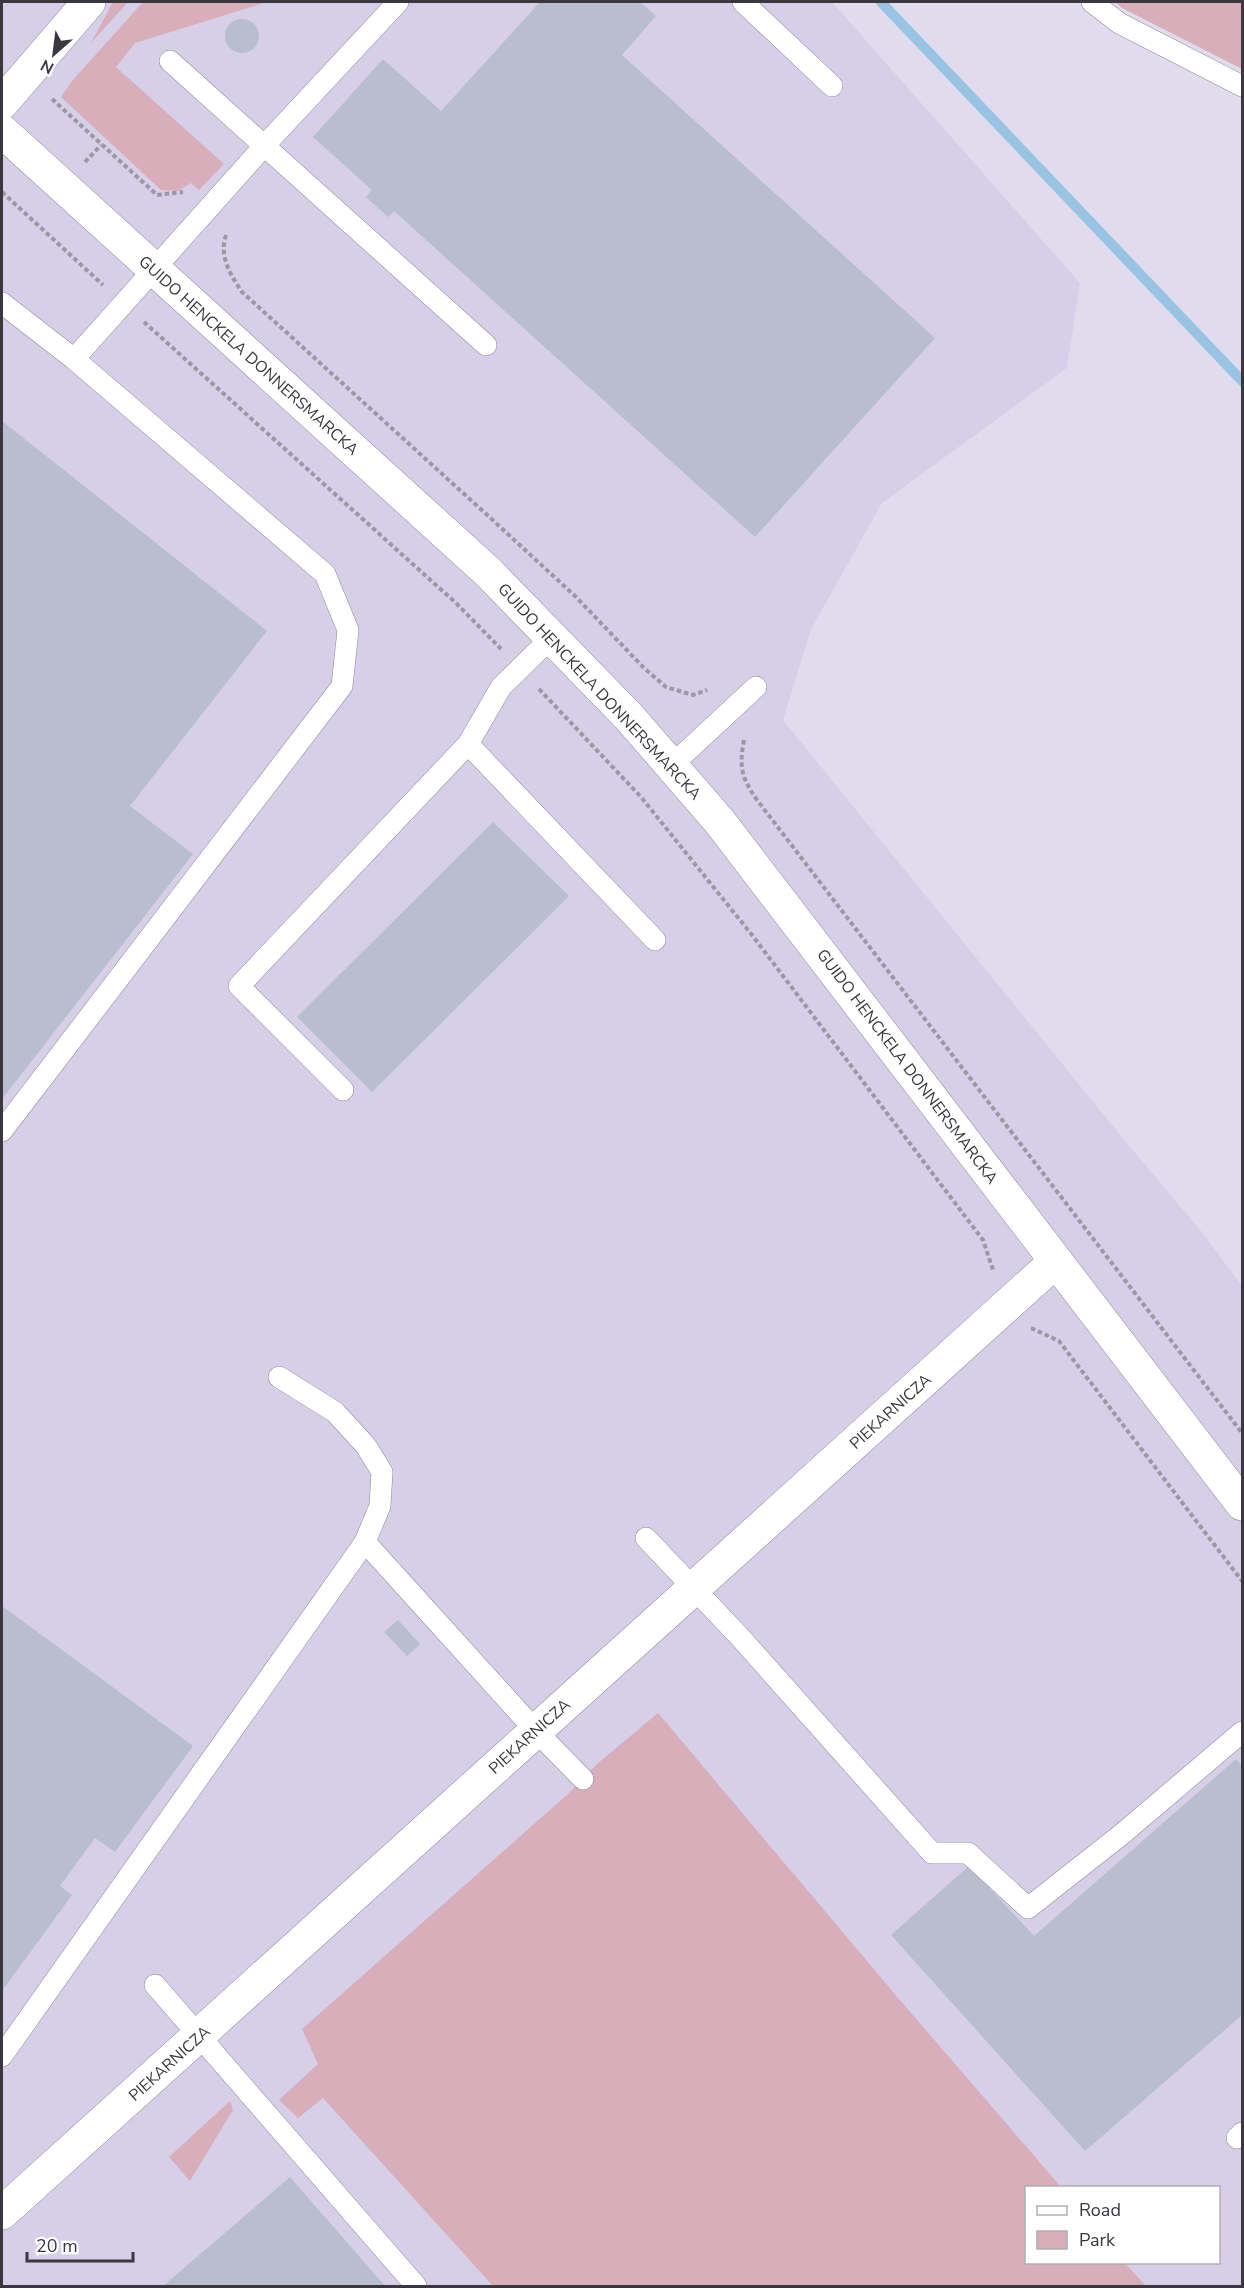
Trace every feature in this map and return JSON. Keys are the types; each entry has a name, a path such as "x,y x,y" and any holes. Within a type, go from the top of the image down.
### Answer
{"street":[{"path":"2,103 89,2"},
{"name":"GUIDO HENCKELA DONNERSMARCKA","path":"2,131 472,558 552,637 672,765 757,869 1242,1504"},
{"name":"PIEKARNICZA","path":"2,2213 1056,1261"}],"lane":[{"path":"74,359 264,146 398,2"},
{"path":"743,2 832,86"},
{"path":"1092,2 1119,23 1242,86"},
{"path":"170,61 486,345"},
{"path":"2,303 74,359 325,574 348,630 342,686 2,1131"},
{"path":"343,1090 238,986 468,744 501,687 552,637"},
{"path":"672,765 756,687"},
{"path":"468,744 655,940"},
{"path":"2,2056 365,1542 380,1506 382,1472 366,1446 335,1412 279,1377"},
{"path":"646,1538 739,1636 932,1853 968,1853 1028,1908 1122,1834 1242,1732"},
{"path":"365,1542 535,1730 583,1779"},
{"path":"155,1985 416,2286"}],"path":[{"path":"49,94 54,103 101,145"},
{"path":"2,192 457,604 641,797 752,935 983,1240 996,1280"},
{"path":"1030,1328 1059,1341 1242,1581"}],"shaded area":[{"path":"2,2 832,2 1080,283 1067,368 882,503 811,629 783,720 1125,1141 1201,1231 1242,1286 1242,2286 2,2286"}],"green space":[{"path":"113,2 128,2 91,43"},
{"path":"143,2 267,2 135,43 116,67 224,164 199,190 191,183 178,191 161,190 61,97 72,81"},
{"path":"1115,2 1242,2 1242,69 1122,8"},
{"path":"658,1713 1060,2186 1025,2186 1025,2264 1126,2264 1146,2286 493,2286 323,2098 298,2118 279,2100 318,2064 302,2029 568,1794 597,1764"},
{"path":"230,2101 233,2110 190,2181 169,2157"}],"building":[{"path":"540,2 640,2 656,16 622,55 935,338 755,537 394,211 388,217 366,197 372,190 313,137 383,59 441,111"},
{"path":"242,19 254,24 259,36 254,48 242,53 230,48 225,36 230,24"},
{"path":"2,421 267,631 130,806 193,854 2,1099"},
{"path":"493,822 569,896 372,1092 297,1017"},
{"path":"2,1606 193,1746 115,1852 95,1838 60,1886 72,1895 2,1991"},
{"path":"398,1620 420,1644 407,1656 384,1632"},
{"path":"1236,1759 1242,1766 1242,2015 1085,2151 891,1935 969,1866 1034,1936"},
{"path":"290,2177 385,2286 163,2286 269,2195"}],"waterway":[{"path":"881,2 1242,381"}]}
